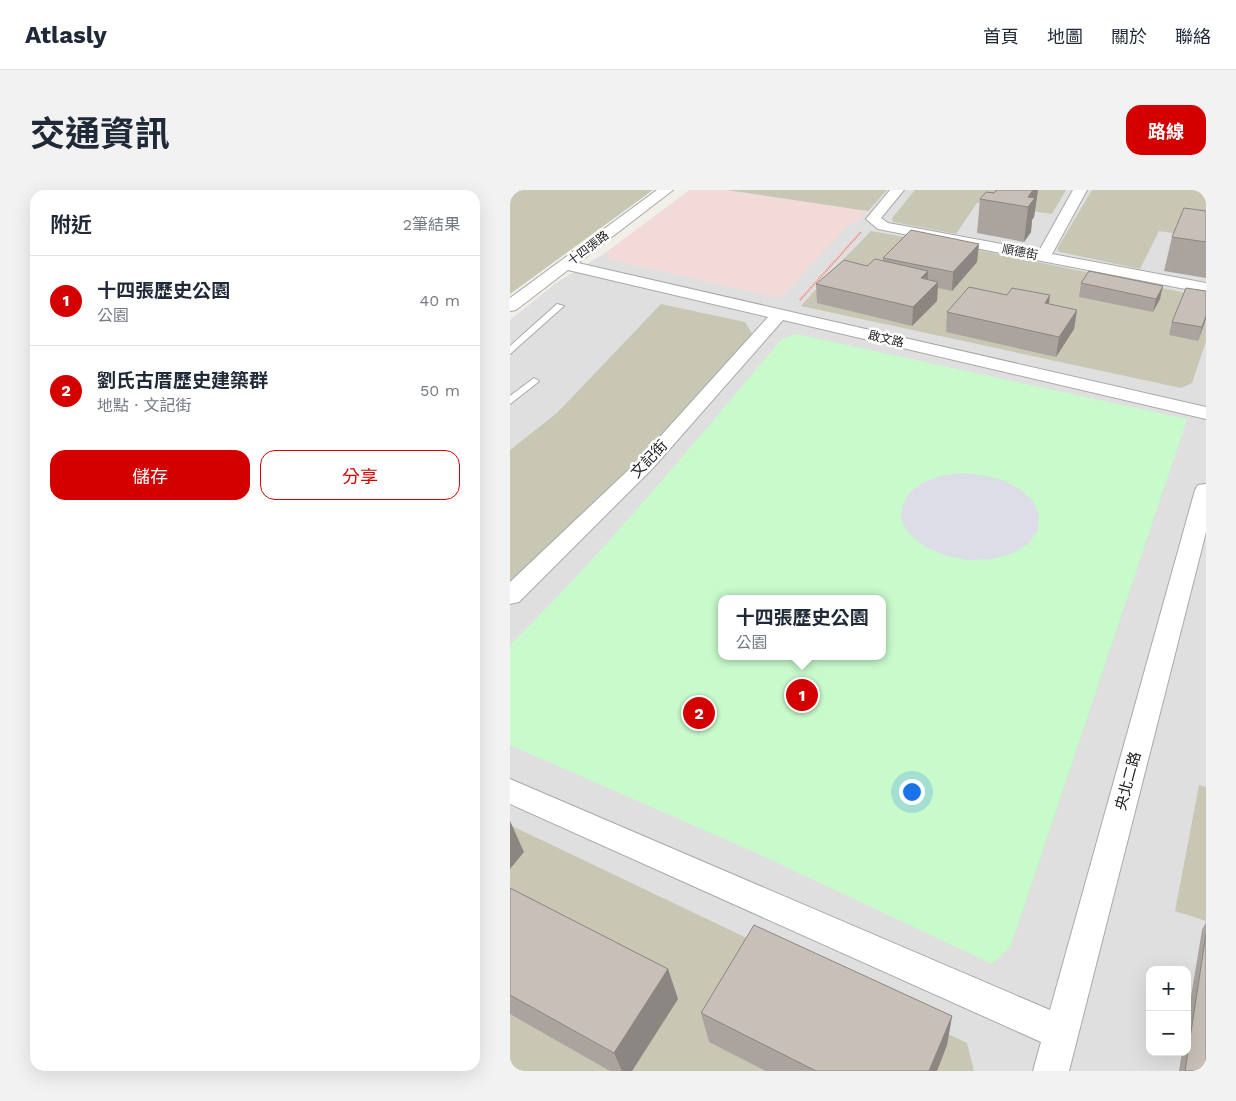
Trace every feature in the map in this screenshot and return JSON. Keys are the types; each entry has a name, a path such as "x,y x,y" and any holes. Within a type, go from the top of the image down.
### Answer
{"street":[{"name":"十四張路","path":"510,306 666,190"},
{"name":"順德街","path":"898,190 873,219 879,224 1206,288"},
{"path":"1043,256 1080,190"},
{"name":"啟文路","path":"566,265 787,310 1206,413"},
{"name":"文記街","path":"510,596 646,464 787,310"},
{"name":"央北二路","path":"1051,1071 1206,490"},
{"path":"510,792 1061,1033"}],"lane":[{"path":"510,350 560,306"},
{"path":"510,401 534,381"}],"path":[{"path":"787,310 866,226"}],"shaded area":[{"path":"510,190 653,190 510,294"},
{"path":"690,190 1206,190 1206,1071 510,1071 510,320 556,283 605,253"},
{"path":"690,190 727,190 868,211 857,221 847,226 780,298 612,260 605,253"},
{"path":"727,190 887,190 868,211"},
{"path":"915,190 1066,190 1052,214 977,203 956,234 893,222 892,218"},
{"path":"1092,190 1206,190 1206,238 1159,231 1140,269 1060,252 1057,249"},
{"path":"871,231 989,252 1206,297 1206,341 1192,383 1181,388 801,306"},
{"path":"661,304 745,322 753,335 637,460 510,584 510,450 557,413"},
{"path":"960,473 982,475 1003,480 1020,489 1033,501 1039,515 1038,530 1029,543 1013,553 992,559 968,560 944,555 924,546 909,534 901,520 902,506 909,493 922,483 940,476"},
{"path":"1199,785 1206,787 1206,921 1175,911"},
{"path":"510,825 967,1043 974,1071 510,1071"}],"green space":[{"path":"796,334 1187,419 1011,946 992,964 754,852 510,745 510,645 581,571 683,456 782,339"}],"building":[{"path":"997,190 1033,190 1028,197 1035,198 1028,207 980,199 986,192 994,193"},
{"path":"1184,208 1206,211 1206,242 1172,237"},
{"path":"911,230 979,244 953,272 883,258"},
{"path":"875,259 928,271 921,278 938,282 913,307 816,284 844,260 867,266"},
{"path":"1089,271 1163,286 1156,299 1081,283"},
{"path":"969,287 1007,295 1012,288 1050,295 1045,303 1077,310 1059,337 947,312"},
{"path":"1186,288 1206,291 1206,316 1202,327 1172,322"},
{"path":"510,888 668,969 614,1053 510,995"},
{"path":"754,925 952,1016 929,1071 816,1071 701,1013"},
{"path":"1206,934 1206,1071 1185,1071 1187,1056 1191,1056 1191,1032"}],"place":[{"name":"十四張歷史公園","path":"802,695"},
{"name":"劉氏古厝歷史建築群","path":"699,713"}]}
